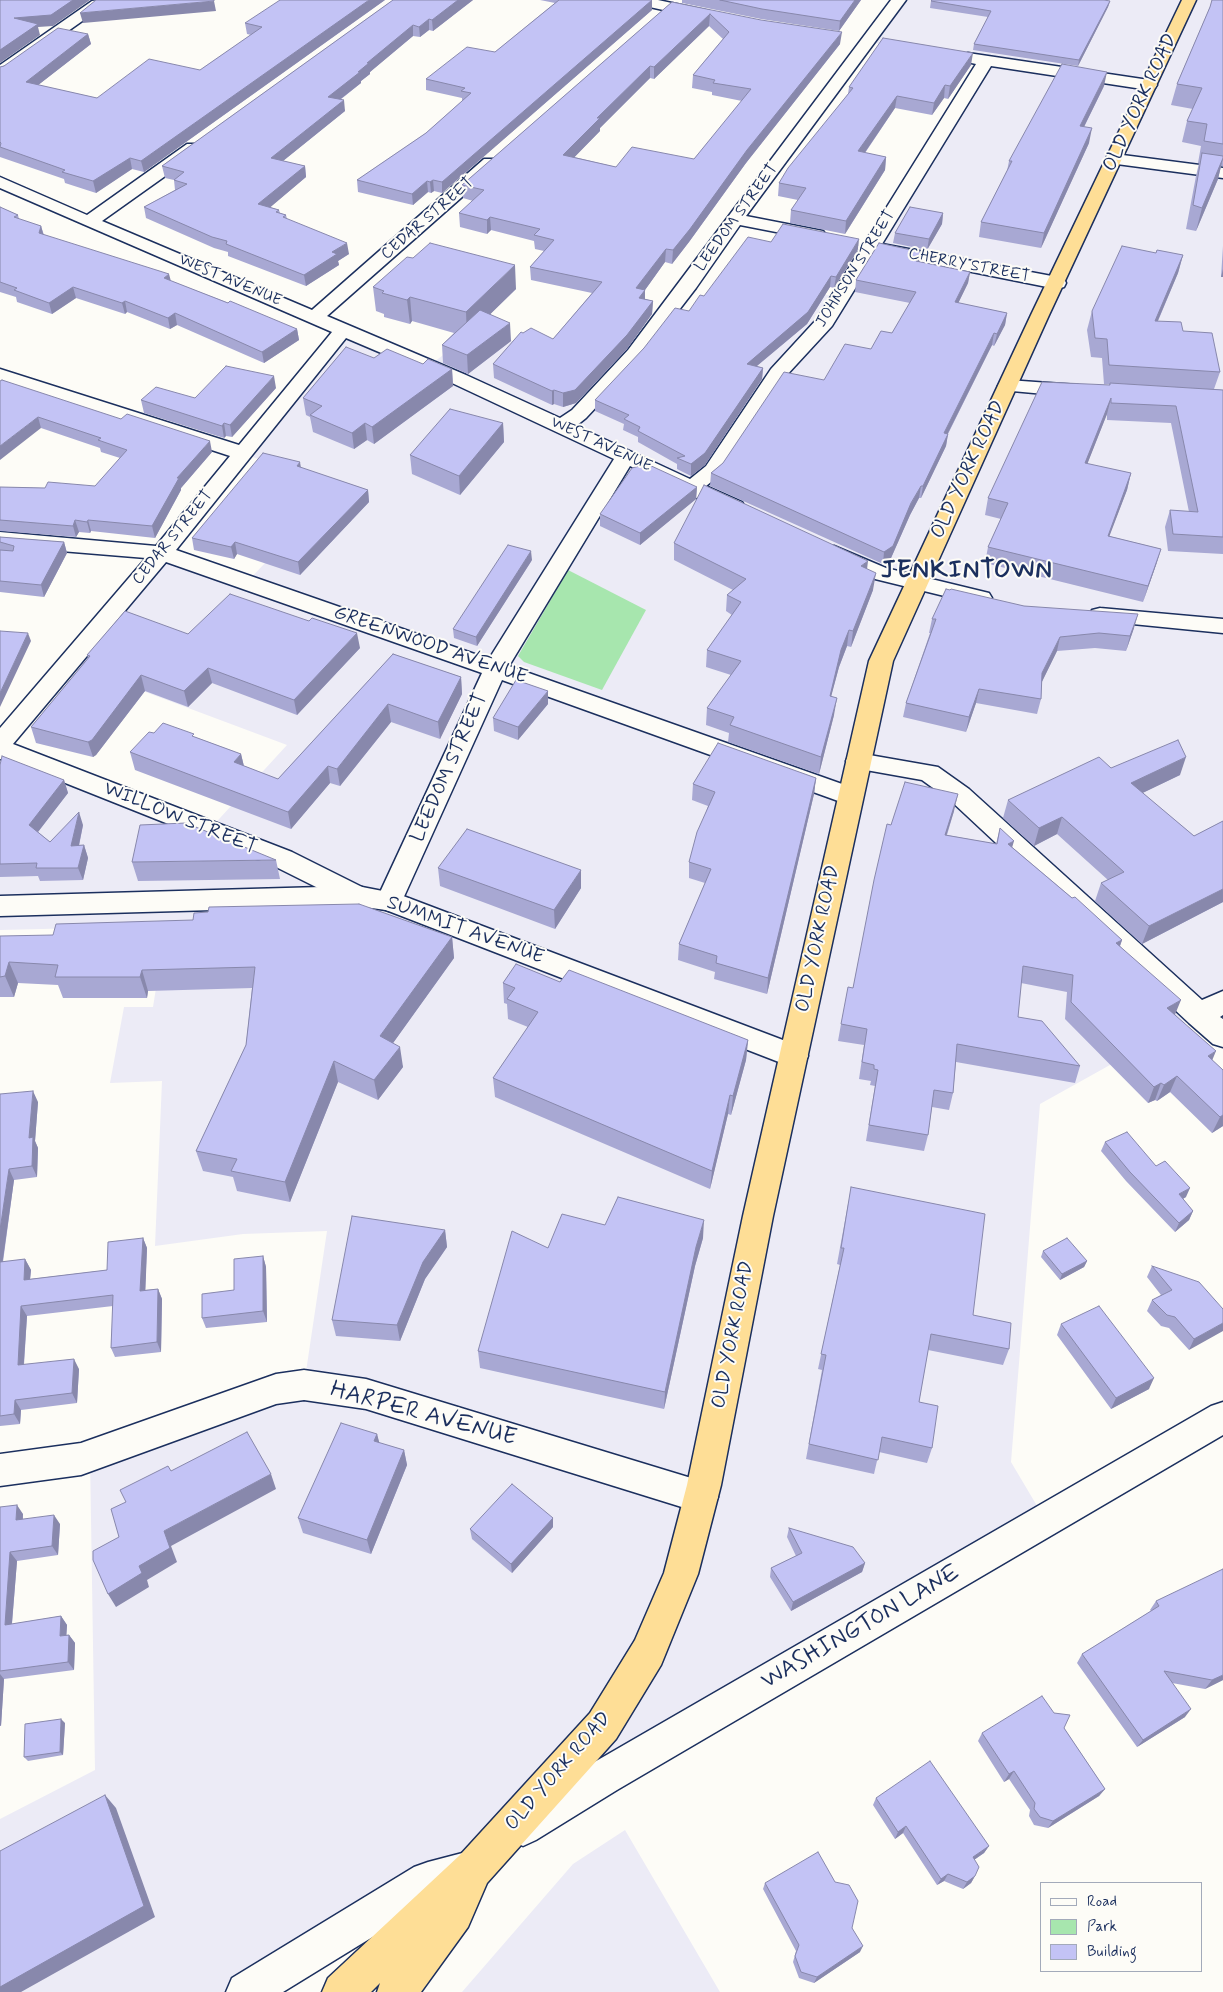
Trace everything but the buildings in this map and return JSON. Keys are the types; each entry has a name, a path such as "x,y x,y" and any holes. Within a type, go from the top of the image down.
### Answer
{"highway":[{"name":"OLD YORK ROAD","path":"342,1992 474,1869 604,1726 648,1652 681,1574 701,1497 758,1216 880,661 1189,0"},
{"name":"OLD YORK ROAD","path":"397,1992 454,1913 474,1869"}],"street":[{"path":"636,0 672,3 723,18"},
{"name":"LEEDOM STREET","path":"562,426 579,414 635,354 899,0"},
{"path":"654,20 672,3"},
{"path":"0,72 97,4"},
{"path":"952,56 1149,86"},
{"name":"JOHNSON STREET","path":"692,487 714,470 778,373 825,322 986,61"},
{"path":"90,221 208,137"},
{"name":"CEDAR STREET","path":"315,317 505,151"},
{"path":"1115,159 1223,173"},
{"name":"WEST AVENUE","path":"0,182 315,317 562,426 751,515"},
{"path":"735,219 831,238"},
{"name":"CHERRY STREET","path":"850,242 1056,284"},
{"name":"CEDAR STREET","path":"0,744 162,553 343,330"},
{"path":"0,375 242,453"},
{"path":"1008,386 1092,392"},
{"name":"LEEDOM STREET","path":"389,901 495,669 625,457"},
{"name":"GREENWOOD AVENUE","path":"0,539 162,553 495,669 850,796"},
{"path":"819,546 879,573 999,603"},
{"path":"1083,613 1223,626"},
{"name":"WILLOW STREET","path":"0,751 14,753 283,859 357,896"},
{"path":"858,761 929,773 960,795 1223,1036"},
{"name":"SUMMIT AVENUE","path":"0,906 357,896 389,901 794,1056"},
{"path":"1199,1014 1223,1002"},
{"name":"HARPER AVENUE","path":"0,1470 81,1459 276,1389 304,1385 366,1394 701,1497"},
{"name":"WASHINGTON LANE","path":"500,1840 604,1777 1223,1417"},
{"path":"246,1992 428,1881 474,1869"}],"shaded area":[{"path":"899,0 1223,0 1223,1002 1040,1104 1011,1462 1046,1521 255,1992 0,1992 0,1819 95,1770 90,1456 304,1385 327,1231 243,1234 155,1246 162,1081 110,1083 124,1007 153,1007 166,926 0,930 0,751 209,830 287,745 68,663 162,553 247,582 336,488 242,453 343,330 429,366 479,327 610,381 801,289 840,298 985,61 868,42"},
{"path":"625,1830 720,1992 462,1992 573,1864"}],"green space":[{"path":"568,570 646,610 602,690 524,662 518,656"}],"district":[{"name":"JENKINTOWN","path":"967,572"}]}
